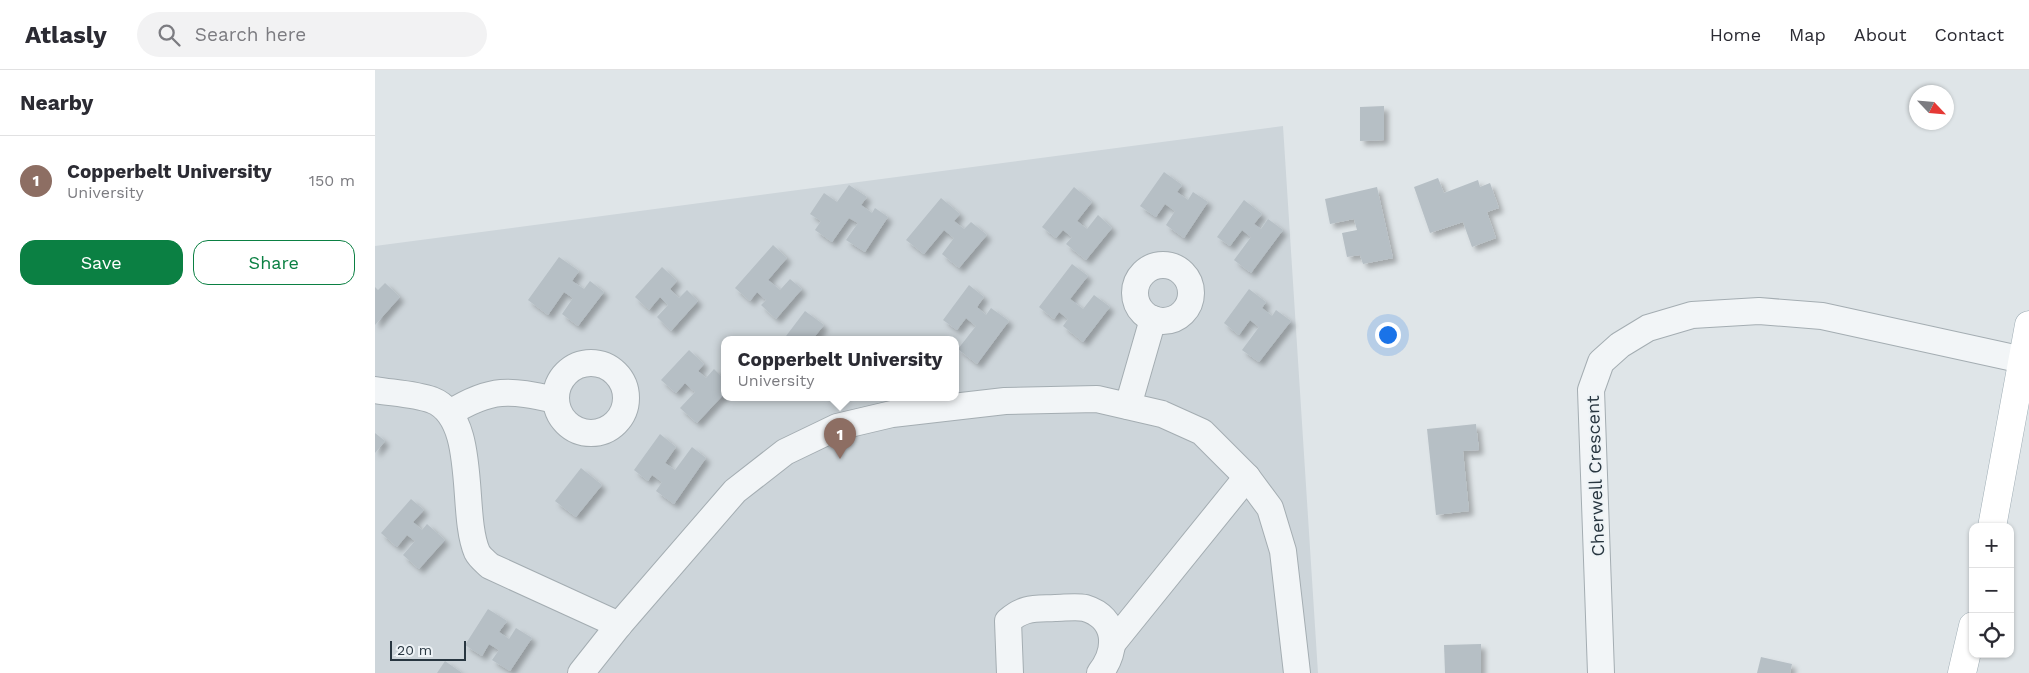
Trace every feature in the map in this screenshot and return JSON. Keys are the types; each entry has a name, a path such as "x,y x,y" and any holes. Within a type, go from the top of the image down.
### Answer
{"main road":[{"path":"1994,523 2029,325"},
{"path":"1962,673 1969,643"}],"street":[{"name":"Cherwell Crescent","path":"1601,673 1591,390 1601,362 1620,344 1648,328 1692,315 1759,311 1822,316 2023,360"},
{"path":"1128,406 1153,319"},
{"path":"375,390 433,400 450,414 461,436 472,534 478,554 490,566 619,625"},
{"path":"450,414 485,394 507,391 556,400"},
{"path":"581,673 619,625 735,491 785,452 837,427 892,414 1005,402 1097,399 1162,414 1202,432 1247,478 1269,508 1283,551 1297,673"},
{"path":"1112,644 1247,478"},
{"path":"1010,673 1008,621 1018,612 1030,609 1083,608 1098,613 1110,626 1112,644 1107,664 1100,673"}],"shaded area":[{"path":"1283,126 1318,673 375,673 375,246"}],"building":[{"path":"1384,106 1384,140 1360,141 1360,107"},
{"path":"1164,172 1182,185 1177,192 1188,200 1193,192 1208,202 1184,238 1166,225 1175,211 1165,204 1156,217 1140,206"},
{"path":"1438,178 1444,193 1478,180 1480,187 1490,183 1499,208 1487,212 1496,238 1472,247 1463,222 1430,233 1414,187"},
{"path":"849,185 867,197 861,205 872,213 875,208 888,217 865,252 846,240 858,223 849,218 832,242 815,230 821,221 810,214 824,193 837,202"},
{"path":"1074,187 1092,202 1077,221 1087,229 1098,215 1112,228 1086,260 1066,244 1072,237 1063,230 1056,238 1042,227"},
{"path":"1377,187 1393,258 1363,264 1360,255 1347,257 1342,233 1357,230 1354,219 1330,224 1325,199"},
{"path":"941,198 960,214 954,221 964,229 971,222 987,235 959,268 942,254 954,238 944,230 924,254 906,240"},
{"path":"1244,200 1262,214 1254,224 1261,229 1268,219 1283,230 1251,273 1234,260 1251,237 1242,230 1230,246 1217,237"},
{"path":"773,245 787,258 768,280 780,290 790,279 802,289 776,319 761,305 766,300 757,292 750,301 735,288"},
{"path":"559,257 579,271 572,281 584,289 590,281 604,292 578,326 562,314 573,298 564,292 548,315 528,300"},
{"path":"1072,264 1088,276 1070,299 1083,309 1094,295 1110,307 1083,342 1063,326 1068,319 1059,312 1054,319 1039,307"},
{"path":"662,267 677,281 670,289 679,298 687,290 698,301 671,331 657,317 668,305 660,297 649,310 635,297"},
{"path":"385,283 400,297 375,325 375,287 378,290"},
{"path":"969,285 984,297 977,307 986,315 991,308 1009,321 977,364 959,350 976,326 966,318 957,330 943,320"},
{"path":"1249,289 1266,302 1262,308 1272,316 1276,310 1291,321 1259,362 1242,350 1259,327 1250,320 1239,335 1224,323"},
{"path":"805,311 824,325 815,336 786,336"},
{"path":"689,350 704,364 698,371 706,378 714,369 721,376 721,397 697,423 680,408 695,392 685,383 676,393 661,380"},
{"path":"1476,424 1479,450 1463,451 1469,511 1436,515 1427,429"},
{"path":"375,433 385,441 375,453"},
{"path":"660,434 676,447 665,463 675,470 692,447 706,458 674,504 656,491 662,482 652,475 648,481 634,470"},
{"path":"581,468 602,485 576,517 555,501"},
{"path":"411,499 424,510 413,522 422,530 427,524 445,540 419,569 403,555 415,541 407,535 397,547 381,533"},
{"path":"488,609 507,621 499,632 509,639 516,628 532,638 510,671 492,660 499,650 489,644 482,656 465,645"},
{"path":"1481,644 1481,673 1445,673 1444,645"},
{"path":"1761,657 1792,664 1790,673 1757,673"},
{"path":"445,661 462,673 437,673"}],"place":[{"name":"Copperbelt University","path":"840,459"}]}
